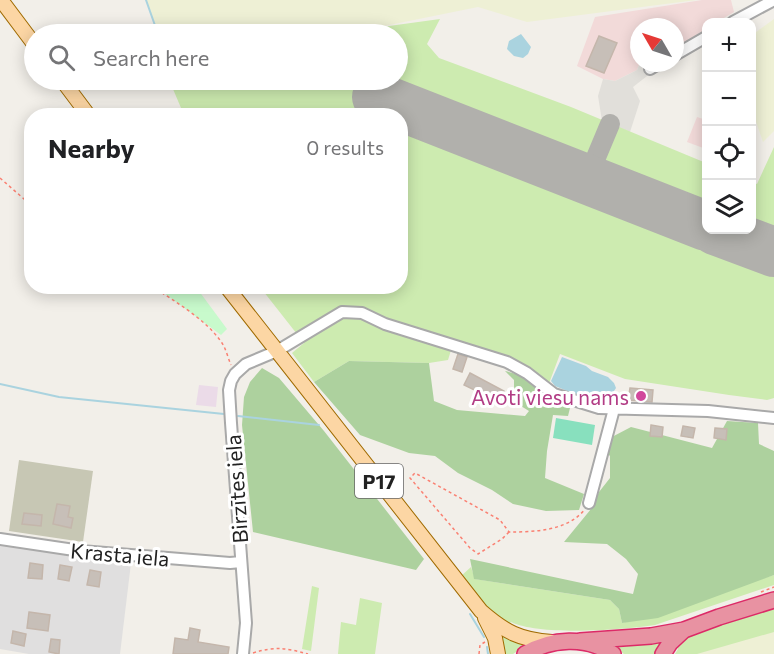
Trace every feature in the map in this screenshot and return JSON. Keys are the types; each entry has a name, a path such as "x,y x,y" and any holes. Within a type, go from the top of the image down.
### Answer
{"highway":[{"path":"525,654 554,642 651,636 684,630 774,600"},
{"path":"663,654 675,637 684,630"},
{"path":"580,641 613,654"}],"main road":[{"path":"1,0 24,31"},
{"path":"70,90 83,108"},
{"name":"P17","path":"232,294 481,611 496,625 512,634 528,639 554,642"},
{"name":"P17","path":"481,611 495,638 498,654"}],"street":[{"path":"740,18 774,0"},
{"path":"684,50 702,39"},
{"path":"235,374 246,364 277,351 342,312 362,313 385,324 507,362 527,373 554,394 599,408 708,411 774,418"},
{"name":"Birzītes iela","path":"235,374 229,390 246,623 243,654"},
{"path":"589,503 614,409"},
{"name":"Krasta iela","path":"0,539 81,551 241,562"}],"path":[{"path":"0,178 24,199"},
{"path":"163,294 202,322 223,344 235,374"},
{"path":"509,532 500,520 415,473 410,478 470,548 478,554 509,532 544,530 574,520 589,503"},
{"path":"752,595 774,587"},
{"path":"479,654 480,645 491,640"},
{"path":"250,654 271,647 308,654"}],"shaded area":[{"path":"146,0 696,0 527,22 478,7 394,24 154,24"},
{"path":"702,0 731,0 734,12 724,18 702,18 702,31 684,42 684,18 630,18 630,72 633,72 615,81 603,79 577,66 595,17"},
{"path":"774,19 774,131 763,142 756,122 756,32"},
{"path":"633,72 652,72 633,87 640,101 630,132 602,121 598,96 603,79 615,81"},
{"path":"697,117 702,119 702,148 687,142"},
{"path":"199,385 218,387 216,407 196,405"},
{"path":"19,460 93,471 83,542 9,531"},
{"path":"0,545 131,563 120,654 29,654 0,649"},
{"path":"774,620 774,654 683,654"}],"green space":[{"path":"440,19 427,44 439,58 571,107 702,161 702,234 756,234 756,184 774,147 774,398 767,400 625,379 560,354 548,386 516,362 452,347 448,360 429,363 349,361 314,382 292,353 304,343 266,294 408,294 408,108 181,108 173,90 408,90 408,24 404,24"},
{"path":"165,294 201,294 227,329 221,335"},
{"path":"349,361 429,363 434,401 457,410 525,416 529,411 516,403 519,400 514,380 505,371 534,382 547,392 557,405 570,408 568,416 553,415 545,478 584,494 579,510 546,511 513,504 492,490 458,473 435,456 409,453 360,435 314,382"},
{"path":"262,368 279,378 324,431 424,559 416,570 253,532 242,425 244,397 250,382"},
{"path":"556,418 595,425 592,445 553,438"},
{"path":"727,421 758,423 759,444 774,451 774,575 658,618 622,623 619,609 610,600 474,579 470,559 633,594 638,574 626,559 607,544 564,542 591,509 599,492 610,478 610,456 600,446 631,427 712,448"},
{"path":"471,567 475,579 610,600 619,609 622,623 774,575 774,585 655,625 603,630 541,629 511,622 506,626 497,619 461,576"},
{"path":"312,586 319,588 311,651 302,649"},
{"path":"360,598 382,603 375,654 338,654 341,622 356,625"},
{"path":"774,605 774,632 697,654 675,654 678,649 676,646 689,635"},
{"path":"504,635 528,644 513,654 502,654 500,639"},
{"path":"664,638 658,654 624,654 612,645"}],"water":[{"path":"521,34 531,47 523,58 514,56 507,49 509,41"},
{"path":"562,357 608,377 616,388 608,398 597,403 555,386 551,381"}],"building":[{"path":"599,36 617,43 604,73 586,66"},
{"path":"458,354 467,357 462,372 453,369"},
{"path":"470,373 504,391 499,402 464,385"},
{"path":"630,388 653,390 652,402 628,400"},
{"path":"651,425 663,427 662,437 650,436"},
{"path":"683,426 695,428 693,438 681,436"},
{"path":"715,428 727,429 726,440 714,438"},
{"path":"57,504 70,506 68,517 73,518 71,528 53,524"},
{"path":"24,513 42,515 41,526 22,524"},
{"path":"30,563 43,565 42,579 28,578"},
{"path":"60,565 72,567 69,581 58,579"},
{"path":"90,570 101,572 99,587 87,585"},
{"path":"29,612 50,615 48,631 27,628"},
{"path":"190,628 200,630 198,642 229,647 228,654 173,654 175,638 188,640"},
{"path":"13,631 26,634 24,646 11,643"},
{"path":"51,639 60,640 59,654 49,652"}],"waterway":[{"path":"146,0 154,24"},
{"path":"0,384 59,397 224,414"},
{"path":"238,416 319,425"},
{"path":"470,614 484,637"},
{"path":"487,647 488,654"}],"taxiway":[{"path":"587,179 610,124"}],"runway":[{"path":"377,97 405,108"},
{"path":"408,109 702,224"},
{"path":"726,234 774,252"}],"place":[{"name":"Avoti viesu nams","path":"641,396"}]}
